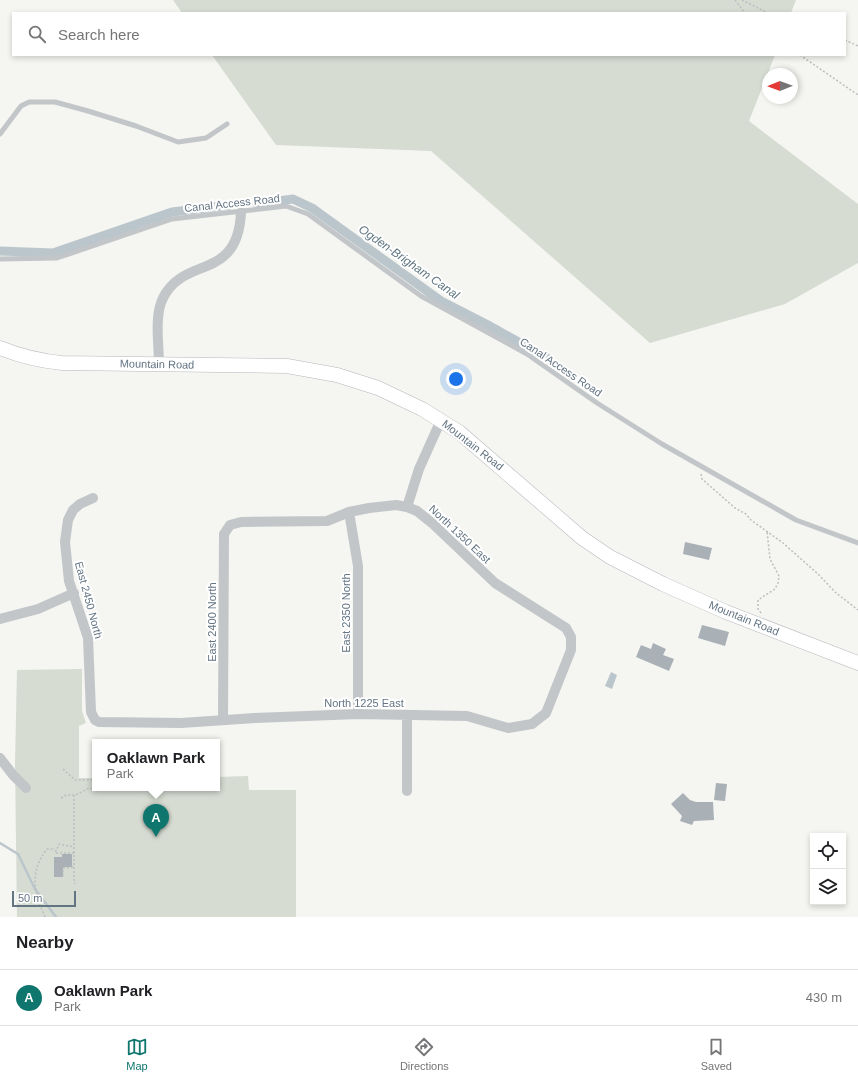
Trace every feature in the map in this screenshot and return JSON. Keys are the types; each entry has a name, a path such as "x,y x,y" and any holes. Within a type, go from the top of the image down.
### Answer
{"street":[{"path":"159,364 159,314 163,299 170,287 177,280 209,266 228,254 238,236 241,212"},
{"name":"Mountain Road","path":"0,348 40,361 76,364 287,366 313,369 378,388 422,409 459,432 582,538 610,557 663,584 762,626 858,664"},
{"path":"406,507 418,469 441,420"},
{"name":"East 2450 North","path":"93,498 80,504 73,510 68,520 65,555 69,581 88,638 90,705 91,712 95,720"},
{"name":"North 1350 East","path":"230,525 241,522 327,521 349,512 383,506 406,507 417,511 432,523 495,584 568,632"},
{"name":"East 2350 North","path":"349,512 358,566 358,714"},
{"name":"East 2400 North","path":"223,720 224,534 230,525"},
{"path":"0,619 38,609 74,593"},
{"name":"North 1225 East","path":"95,720 104,723 181,724 223,720 358,714 467,716 508,728 532,724 546,713 572,650 568,632"},
{"path":"407,715 407,791"},
{"path":"0,758 13,775 26,788"}],"lane":[{"path":"0,134 21,106 29,102 55,102 82,109 136,126 178,142 206,138 227,124"},
{"name":"Canal Access Road","path":"0,258 57,258 172,219 286,206 308,214 421,296 527,354 597,403 702,467 796,520 858,543"}],"path":[{"path":"734,0 744,12"},
{"path":"742,0 766,12"},
{"path":"846,40 858,46"},
{"path":"801,56 858,94"},
{"path":"702,467 700,476 702,479 735,508 746,514 751,520 767,531 858,610"},
{"path":"762,626 763,616 758,609 758,600 775,589 779,576 770,559 767,531"},
{"path":"63,769 75,780 92,780"},
{"path":"61,798 66,795 74,795 87,789 92,789"},
{"path":"74,795 75,884"},
{"path":"55,849 59,844 74,847"},
{"path":"45,917 36,897 35,873 39,859 47,849 55,849"},
{"path":"55,849 55,853 74,853"},
{"path":"63,876 63,868 74,868"}],"shaded area":[{"path":"173,0 796,0 791,12 181,12"},
{"path":"213,56 775,56 770,68 762,68 762,88 749,121 858,204 858,263 785,304 650,343 431,151 276,145"},
{"path":"82,669 82,711 86,723 79,726 79,778 92,778 92,791 220,791 220,777 248,776 249,790 296,790 296,917 17,917 15,764 17,670"},
{"path":"611,672 617,675 612,689 605,686"}],"building":[{"path":"685,542 712,548 709,560 683,554"},
{"path":"702,625 729,632 725,646 698,638"},
{"path":"653,643 666,649 663,655 674,659 669,671 636,657 641,645 651,649"},
{"path":"716,783 727,784 725,801 714,800"},
{"path":"683,793 690,800 696,802 713,802 714,820 694,821 692,825 680,821 682,816 671,804"},
{"path":"62,854 72,854 72,867 63,867 63,877 54,877 54,857 62,857"}],"waterway":[{"name":"Ogden-Brigham Canal","path":"257,204 293,199 312,208 441,301 547,358"},
{"name":"Ogden-Brigham Canal","path":"0,251 53,253 172,212 230,205"},
{"path":"0,843 18,854 35,889 56,917"}],"place":[{"name":"Oaklawn Park","path":"156,837"}]}
